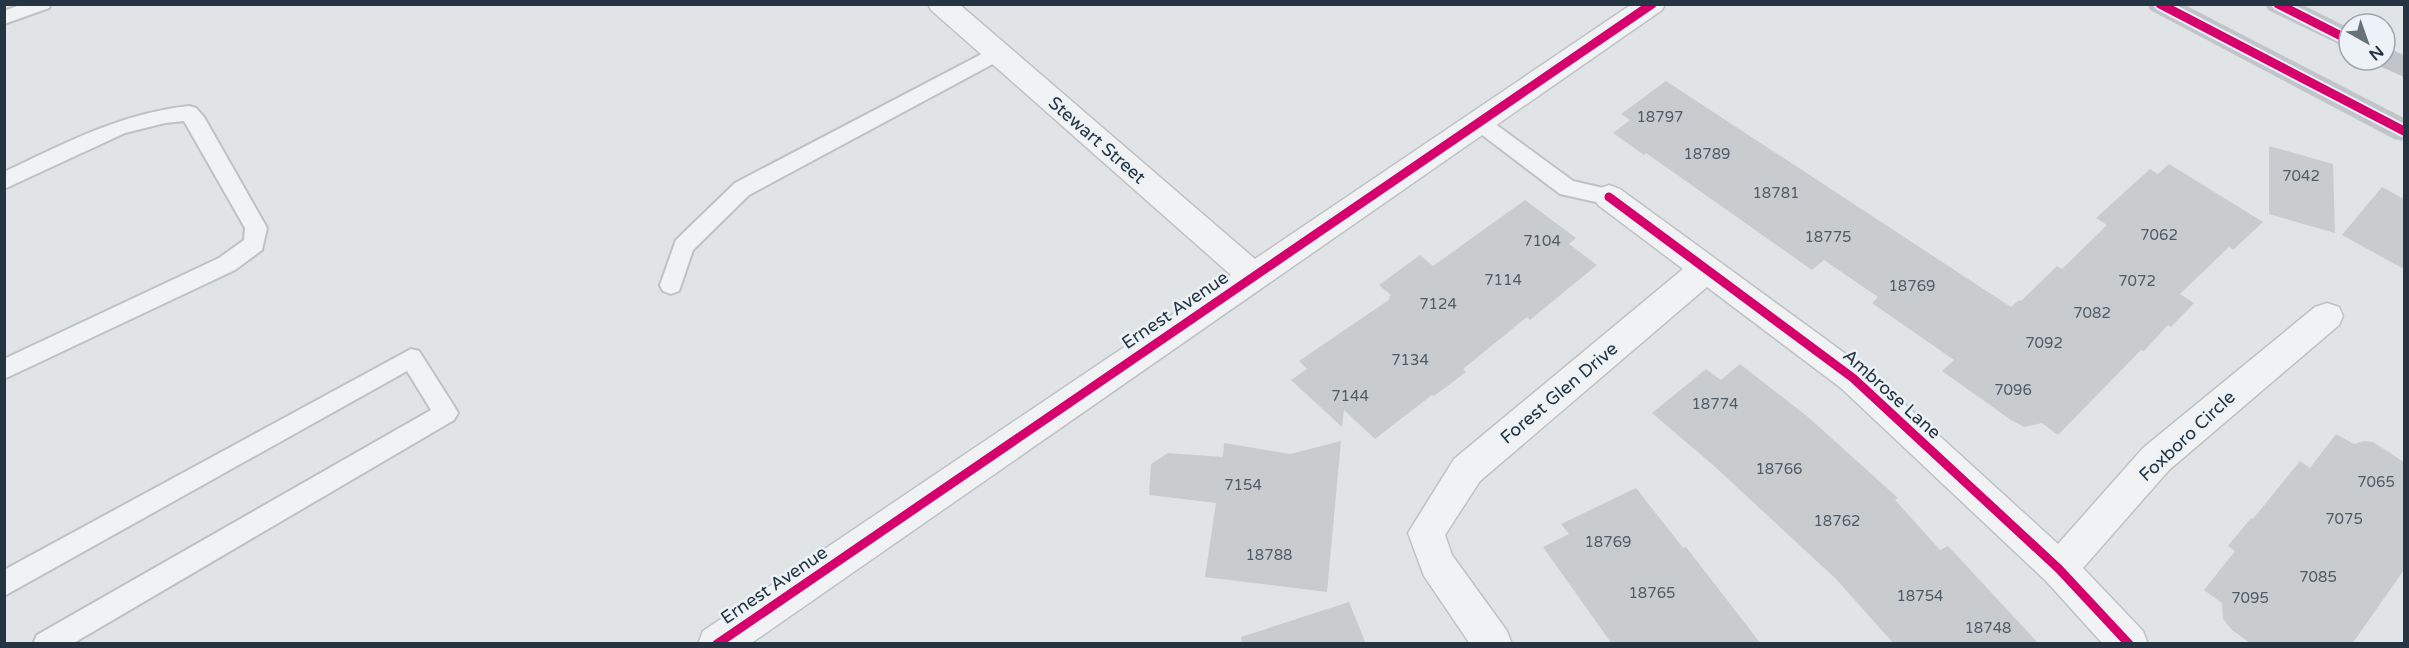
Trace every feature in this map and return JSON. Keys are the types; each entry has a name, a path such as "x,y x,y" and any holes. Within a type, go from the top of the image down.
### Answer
{"main road":[{"path":"2160,4 2404,131"},
{"path":"2284,5 2337,33"}],"street":[{"name":"Stewart Street","path":"941,4 1254,276"},
{"name":"Ernest Avenue","path":"717,644 1652,4"},
{"name":"Ambrose Lane","path":"1610,197 1853,378 2059,569 2129,644"},
{"name":"Forest Glen Drive","path":"1493,644 1437,564 1426,533 1467,470 1707,268"},
{"name":"Foxboro Circle","path":"2059,569 2156,459 2327,316"}],"lane":[{"path":"4,18 42,4"},
{"path":"671,285 684,246 742,189 997,53"},
{"path":"4,181 108,133 163,114 189,113 197,122 256,228 254,243 227,264 4,370"},
{"path":"1480,123 1567,188 1610,197"},
{"path":"4,584 411,358 446,413 46,644"}],"building":[{"path":"1666,81 2011,307 2019,300 2021,301 2057,266 2062,269 2107,225 2096,218 2150,169 2158,174 2169,164 2263,222 2233,250 2229,247 2180,294 2194,303 2171,327 2168,325 2144,351 2141,350 2058,435 2042,423 2024,427 1942,371 1954,360 1872,303 1878,297 1824,260 1812,270 1646,153 1644,155 1613,133 1630,120 1621,114"},
{"path":"2269,146 2333,164 2335,233 2269,214"},
{"path":"2382,187 2404,199 2404,269 2342,235"},
{"path":"1525,200 1576,238 1569,244 1597,265 1530,320 1527,317 1463,369 1466,372 1375,439 1344,410 1342,427 1291,380 1307,369 1299,361 1390,299 1391,295 1379,285 1420,255 1433,266"},
{"path":"1740,364 1808,417 1898,498 1895,500 1940,550 1948,546 2039,644 1894,644 1836,579 1713,465 1652,413 1706,369 1721,380"},
{"path":"2336,434 2354,444 2364,441 2373,442 2404,462 2404,570 2352,644 2251,644 2232,630 2223,619 2222,603 2204,590 2235,551 2228,546 2251,518 2253,519 2300,461 2310,468"},
{"path":"1341,441 1327,592 1205,577 1216,503 1149,495 1151,464 1168,453 1223,457 1224,443 1290,454"},
{"path":"1636,488 1683,548 1686,547 1761,644 1612,644 1543,547 1569,534 1561,524"},
{"path":"1349,602 1366,644 1242,644 1241,637"}],"cycle path":[{"path":"717,644 1652,4"},
{"path":"2160,4 2404,131"},
{"path":"2278,4 2337,34"},
{"path":"1609,197 1853,378 2059,569 2129,644"}]}
